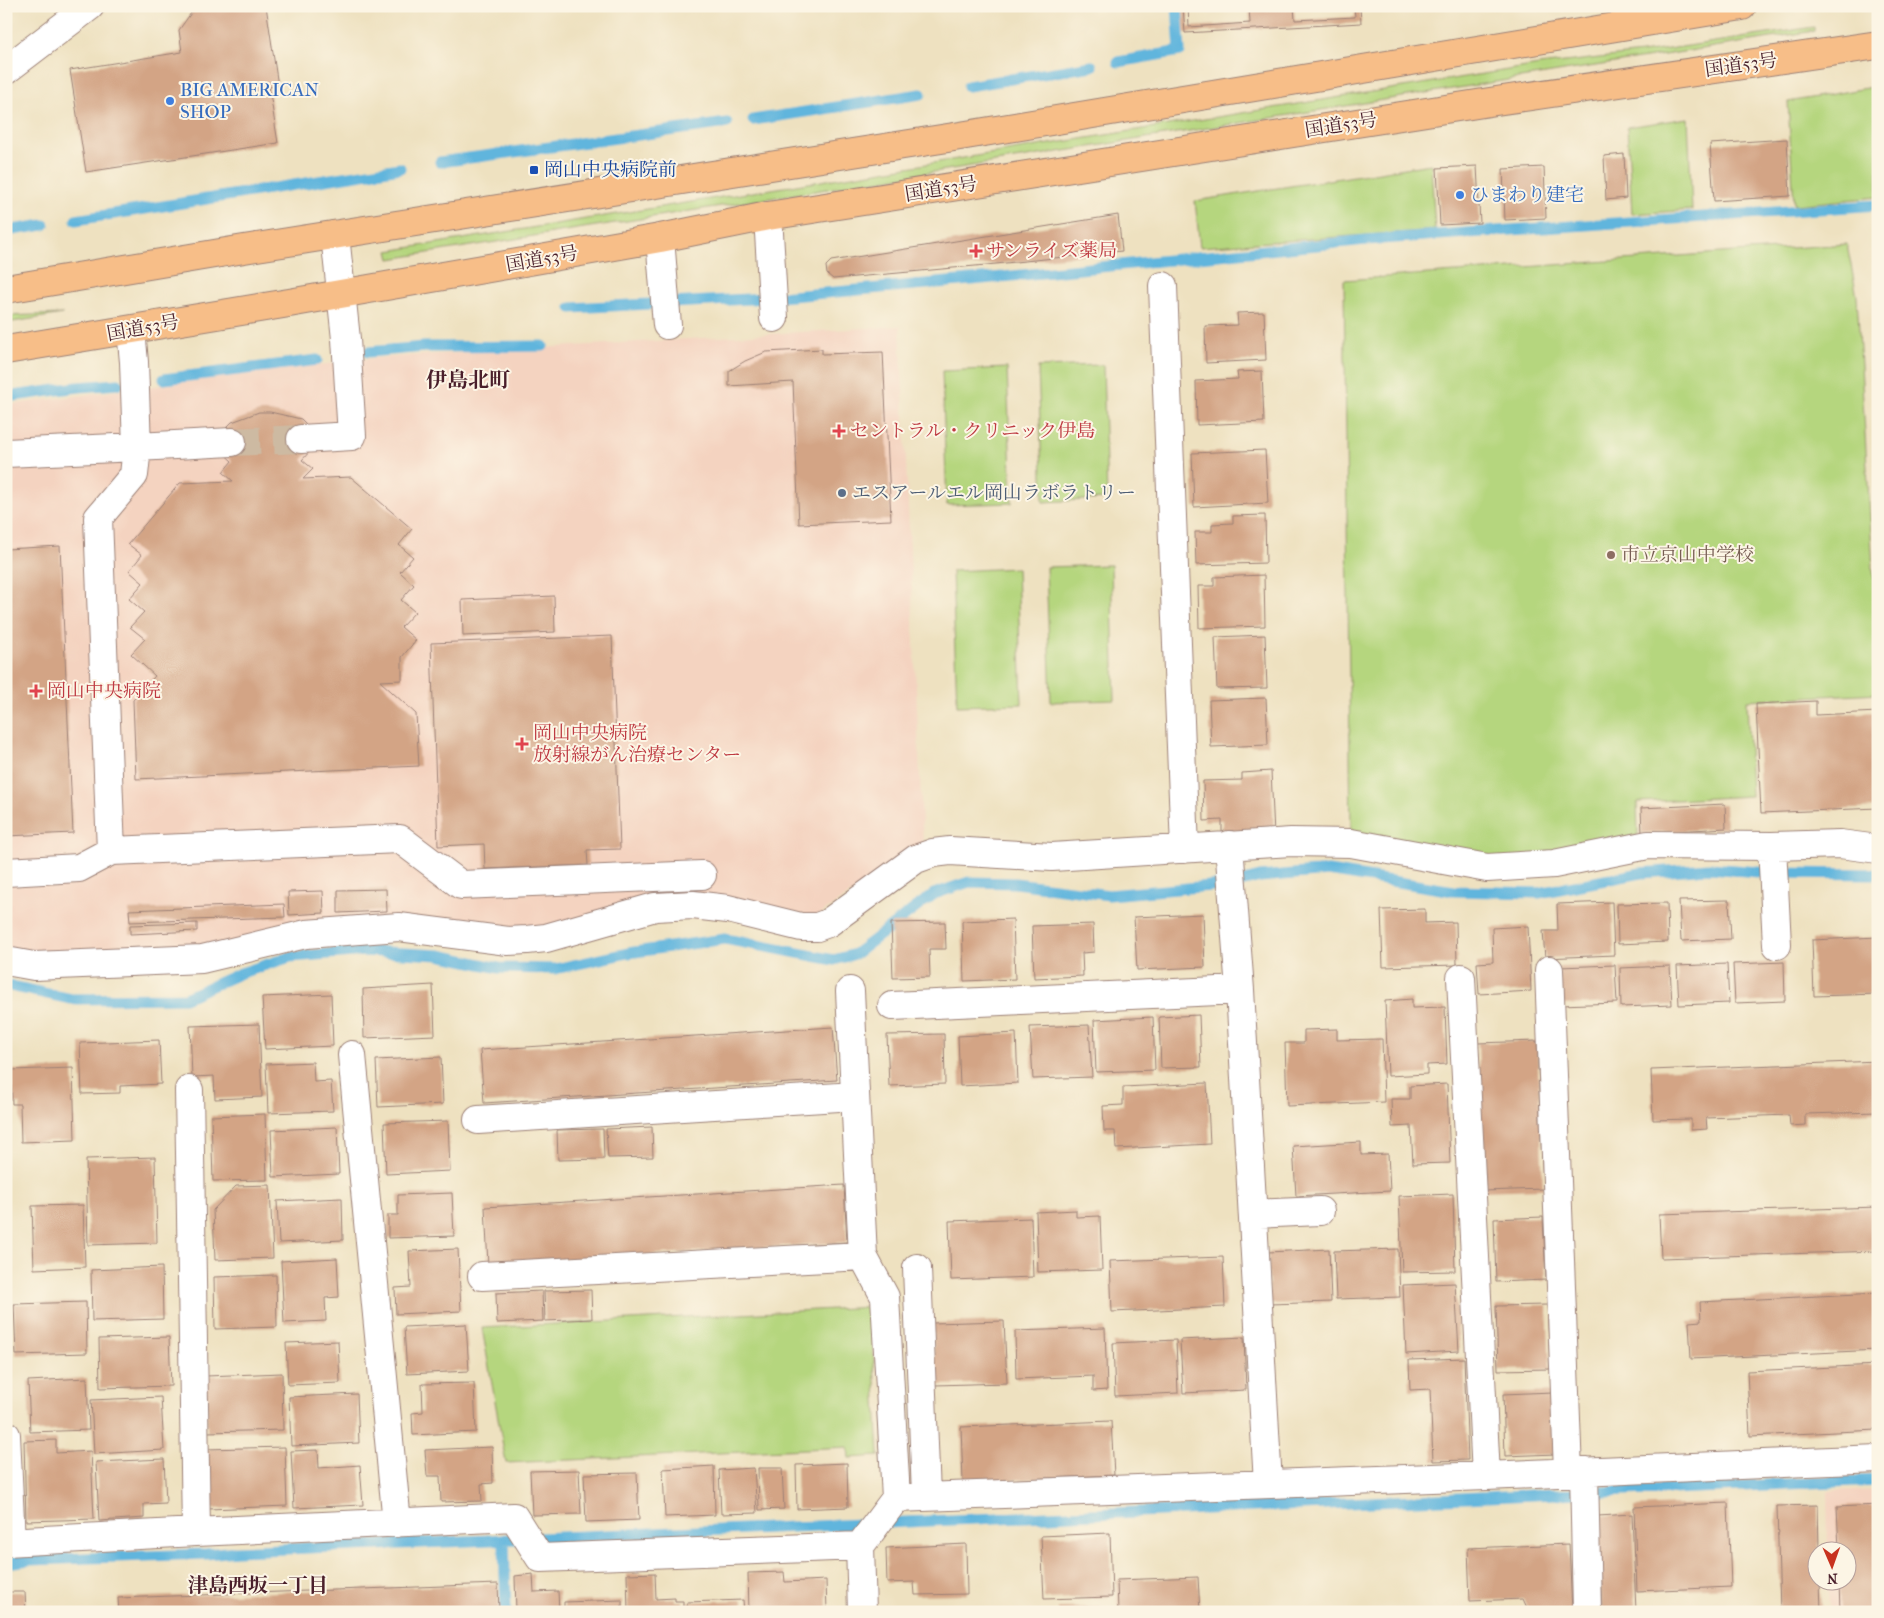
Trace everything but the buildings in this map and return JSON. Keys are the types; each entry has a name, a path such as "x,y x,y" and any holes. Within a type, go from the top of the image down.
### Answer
{"highway":[{"path":"6,289 954,137 1742,6"},
{"name":"国道53号","path":"6,350 660,238 768,216 1486,102 1878,45"}],"street":[{"path":"6,70 90,6"},
{"path":"768,216 773,303"},
{"path":"302,439 352,436 346,339 335,235"},
{"path":"660,238 666,311"},
{"path":"1163,286 1185,849"},
{"path":"111,850 98,518 134,475 137,447 131,330"},
{"path":"6,453 232,442"},
{"path":"6,872 79,868 111,850 400,839 461,885 702,875"},
{"path":"6,961 34,966 202,959 306,934 399,927 508,940 527,940 546,938 655,907 693,905 728,909 801,927 817,927 828,923 916,858 950,851 1052,857 1185,849 1230,850 1291,842 1351,843 1487,868 1554,864 1648,845 1772,849 1840,844 1878,849"},
{"path":"1772,849 1777,945"},
{"path":"1230,850 1240,990 1268,1484"},
{"path":"1549,970 1586,1612"},
{"path":"1461,978 1486,1476"},
{"path":"892,1006 1240,990"},
{"path":"850,991 863,1256 885,1297 892,1503 864,1542 862,1612"},
{"path":"352,1055 397,1523"},
{"path":"189,1090 196,1532"},
{"path":"478,1120 856,1096"},
{"path":"1252,1214 1320,1211"},
{"path":"482,1276 863,1256"},
{"path":"917,1268 926,1496"},
{"path":"6,1435 8,1542 514,1517 540,1558 864,1542"},
{"path":"892,1503 926,1496 1486,1476 1580,1483 1878,1459"}],"shaded area":[{"path":"900,326 923,845 817,916 785,912 534,929 200,948 6,954 6,405 374,358"},
{"path":"1878,1489 1878,1612 1830,1612 1829,1590 1856,1590 1856,1540 1828,1540 1827,1491"}],"green space":[{"path":"1814,27 1814,31 390,259 388,251 1539,65 1642,53"},
{"path":"1878,86 1878,197 1794,205 1788,102"},
{"path":"1688,118 1692,210 1632,214 1627,127"},
{"path":"1431,164 1435,230 1200,247 1195,201"},
{"name":"市立京山中学校","path":"1847,244 1857,297 1878,655 1878,693 1747,700 1751,796 1637,802 1638,835 1552,855 1487,860 1351,834 1344,280"},
{"path":"63,314 6,323 6,316"},
{"path":"1103,365 1107,499 1043,502 1038,367"},
{"path":"1007,368 1012,503 947,505 942,371"},
{"path":"1111,565 1115,700 1051,702 1046,567"},
{"path":"1017,568 1022,704 957,706 952,571"},
{"path":"871,1307 879,1456 849,1458 848,1447 506,1463 482,1328"}],"waterway":[{"path":"1118,62 1180,51 1177,6"},
{"path":"968,86 1092,66"},
{"path":"753,120 921,94"},
{"path":"440,162 727,123"},
{"path":"76,220 400,168"},
{"path":"571,308 769,298 982,279 1366,240 1878,205"},
{"path":"6,231 44,225"},
{"path":"368,352 424,347 543,346"},
{"path":"164,379 317,360"},
{"path":"6,397 78,387 118,384"},
{"path":"6,985 71,999 185,998 241,973 290,957 365,951 439,955 499,968 555,969 628,953 725,939 834,960 855,954 934,894 969,882 1015,883 1109,895 1233,884 1260,877 1328,871 1454,891 1539,893 1641,873 1710,868 1770,873 1878,874"},
{"path":"6,1563 29,1560 206,1554 237,1551 1878,1480"},
{"path":"504,1540 506,1612"}],"tunnel":[{"path":"232,442 301,439"}],"place":[{"name":"BIG AMERICAN SHOP","path":"170,101"},
{"name":"岡山中央病院前","path":"534,170"},
{"name":"ひまわり建宅","path":"1460,195"},
{"name":"サンライズ薬局","path":"976,251"},
{"name":"セントラル・クリニック伊島","path":"839,431"},
{"name":"エスアールエル岡山ラボラトリー","path":"842,493"},
{"name":"市立京山中学校","path":"1611,555"},
{"name":"岡山中央病院","path":"36,691"},
{"name":"岡山中央病院 放射線がん治療センター","path":"522,744"}],"district":[{"name":"伊島北町","path":"468,380"},
{"name":"津島西坂一丁目","path":"258,1585"}]}
